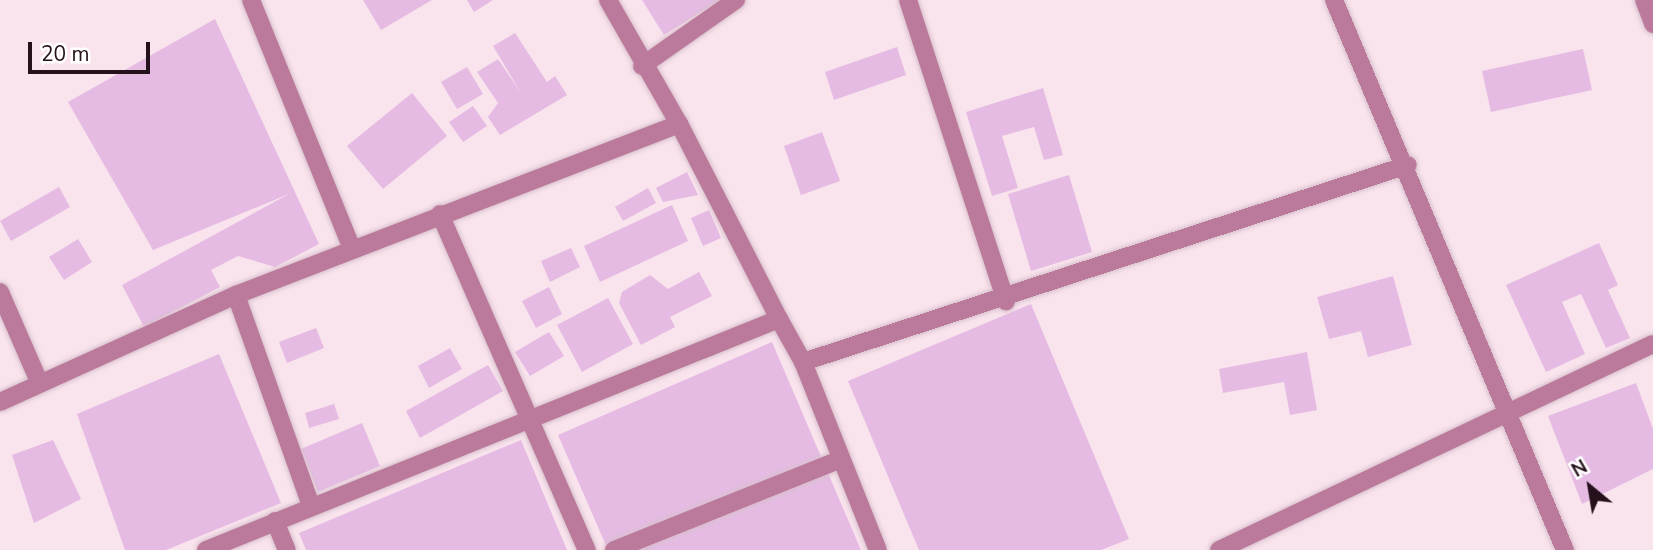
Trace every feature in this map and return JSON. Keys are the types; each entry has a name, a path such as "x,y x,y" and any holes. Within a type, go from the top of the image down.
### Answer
{"street":[{"path":"251,0 352,248"},
{"path":"608,0 642,66 679,124 803,362 878,550"},
{"path":"642,66 736,0"},
{"path":"908,0 1006,301"},
{"path":"1334,0 1408,165 1565,550"},
{"path":"1644,0 1653,24"},
{"path":"0,401 236,295 440,214 679,124"},
{"path":"803,362 1006,301 1408,165"},
{"path":"440,214 587,550"},
{"path":"0,292 40,384"},
{"path":"236,295 311,506"},
{"path":"206,550 779,319"},
{"path":"1219,550 1653,344"},
{"path":"614,550 842,459"},
{"path":"275,521 287,550"}],"building":[{"path":"363,0 432,0 381,30"},
{"path":"467,0 493,0 474,12"},
{"path":"642,0 720,0 664,35"},
{"path":"215,19 319,244 275,267 238,256 211,270 220,287 144,327 122,285 289,194 153,250 68,102"},
{"path":"515,33 547,82 555,76 567,95 500,135 488,117 498,103 477,72 498,59 521,93 493,46"},
{"path":"897,47 906,75 834,100 825,72"},
{"path":"1583,49 1592,90 1491,112 1482,71"},
{"path":"467,67 483,94 457,109 441,82"},
{"path":"1043,88 1063,155 1044,160 1034,127 1002,136 1018,188 992,196 966,112"},
{"path":"412,93 447,136 383,189 347,146"},
{"path":"473,106 487,126 463,142 449,122"},
{"path":"822,132 840,181 801,195 784,146"},
{"path":"687,172 698,195 663,202 656,188"},
{"path":"1069,175 1092,252 1031,271 1008,194"},
{"path":"59,187 70,207 11,241 0,221"},
{"path":"648,188 656,203 623,221 615,207"},
{"path":"672,205 688,241 600,282 584,246"},
{"path":"709,210 721,238 703,246 691,218"},
{"path":"78,239 92,262 64,280 49,257"},
{"path":"1599,243 1618,285 1608,290 1630,338 1606,348 1581,294 1562,302 1585,354 1546,372 1506,285"},
{"path":"571,248 580,267 550,282 541,261"},
{"path":"699,272 712,296 670,317 675,327 641,345 619,303 622,292 650,275 668,289"},
{"path":"1393,276 1412,345 1368,357 1361,331 1329,339 1317,297"},
{"path":"549,287 562,314 536,328 522,301"},
{"path":"608,298 633,344 582,372 557,325"},
{"path":"1031,304 1129,539 1101,550 919,550 848,381"},
{"path":"316,328 324,348 287,363 279,342"},
{"path":"549,332 564,356 530,376 515,352"},
{"path":"772,342 861,550 608,550 558,435"},
{"path":"450,348 462,369 429,388 418,366"},
{"path":"1307,352 1317,410 1290,415 1284,382 1223,393 1219,369"},
{"path":"219,354 281,503 166,550 125,550 77,414"},
{"path":"488,365 503,391 420,438 406,411"},
{"path":"1636,383 1653,429 1653,469 1582,504 1548,416"},
{"path":"334,404 339,419 309,428 305,413"},
{"path":"362,423 380,466 318,492 301,449"},
{"path":"53,440 81,499 34,523 12,455"},
{"path":"521,440 567,550 306,550 299,533"}]}
